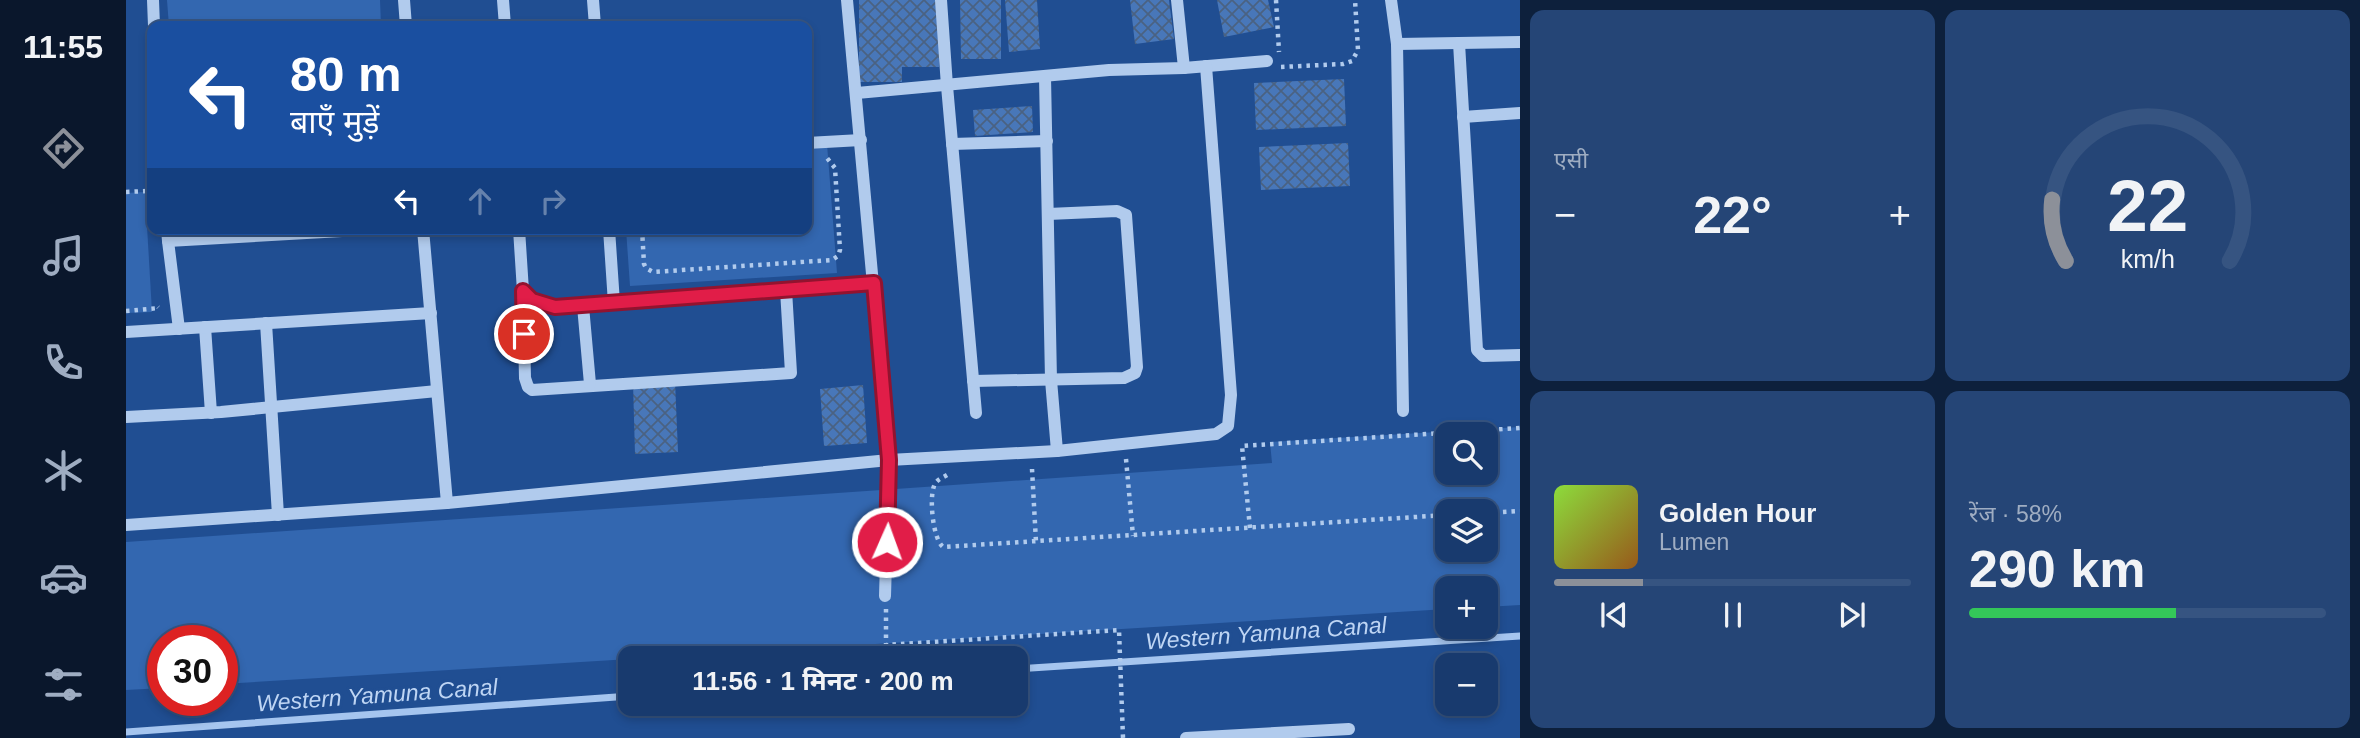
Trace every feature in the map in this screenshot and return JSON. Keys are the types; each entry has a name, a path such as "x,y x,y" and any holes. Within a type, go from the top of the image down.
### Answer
{"street":[{"path":"153,0 154,21"},
{"path":"404,0 406,21"},
{"path":"503,0 505,21"},
{"path":"593,0 595,21"},
{"path":"847,0 889,460 885,596"},
{"path":"942,0 976,412"},
{"path":"1177,0 1184,68"},
{"path":"1391,0 1396,44 1404,411"},
{"path":"1396,44 1520,42"},
{"path":"1459,43 1477,350 1483,356 1520,355"},
{"path":"857,93 1109,70 1184,68 1267,61"},
{"path":"126,525 447,503 889,460 1056,452 1216,434 1228,426 1231,395 1206,66"},
{"path":"1045,77 1051,380 1056,452"},
{"path":"1463,117 1520,113"},
{"path":"812,143 861,140"},
{"path":"952,144 1046,141"},
{"path":"974,381 1124,378 1135,373 1137,367 1126,215 1116,211 1048,214"},
{"path":"168,235 178,329"},
{"path":"424,235 447,503"},
{"path":"519,235 525,378 532,390 590,384 791,373 786,290"},
{"path":"609,235 614,303"},
{"path":"523,291 532,300 555,307 874,283"},
{"path":"583,306 590,384"},
{"path":"126,332 431,313"},
{"path":"266,324 278,515"},
{"path":"205,327 211,413"},
{"path":"126,417 211,413 437,391"},
{"path":"1186,738 1349,729"}],"path":[{"path":"1276,0 1281,68 1343,64 1352,61 1358,50 1355,0"},
{"path":"642,235 644,264 653,272 832,260 838,256 840,250 835,168 825,157"},
{"path":"126,192 147,191"},
{"path":"126,311 159,309 157,295"},
{"path":"1251,528 1242,446 1520,428"},
{"path":"1126,459 1133,536"},
{"path":"1019,470 1032,469 1037,542"},
{"path":"958,474 946,475 933,487 935,534 938,543 943,547 1435,516"},
{"path":"1498,512 1520,511"},
{"path":"885,596 886,645 1119,630 1123,738"}],"shaded area":[{"path":"167,0 380,0 381,21 169,21"},
{"path":"827,144 837,273 630,286 626,235 812,235 812,145"},
{"path":"145,192 152,312 126,313 126,193"},
{"path":"1520,427 1520,605 1498,606 1498,576 1435,576 1435,610 843,646 618,646 618,660 238,683 238,625 147,625 147,689 126,690 126,542 1272,463 1270,442 1435,432 1435,485 1498,485 1498,428"}],"building":[{"path":"859,0 940,0 939,67 902,67 902,82 859,82"},
{"path":"960,0 1001,0 1001,59 961,59"},
{"path":"1005,0 1037,0 1040,49 1009,52"},
{"path":"1130,0 1169,0 1174,39 1135,44"},
{"path":"1217,0 1268,0 1274,27 1224,37"},
{"path":"1344,79 1346,126 1256,130 1254,83"},
{"path":"1032,106 1033,132 975,136 973,110"},
{"path":"1348,143 1350,186 1261,190 1259,147"},
{"path":"675,381 678,452 635,454 633,383"},
{"path":"863,385 867,443 824,446 820,389"}],"waterway":[{"name":"Western Yamuna Canal","path":"1028,668 1520,636"},
{"name":"Western Yamuna Canal","path":"126,732 618,697"}],"route":[{"path":"524,334 523,291 532,300 555,307 874,283 889,460 887,542"}]}
